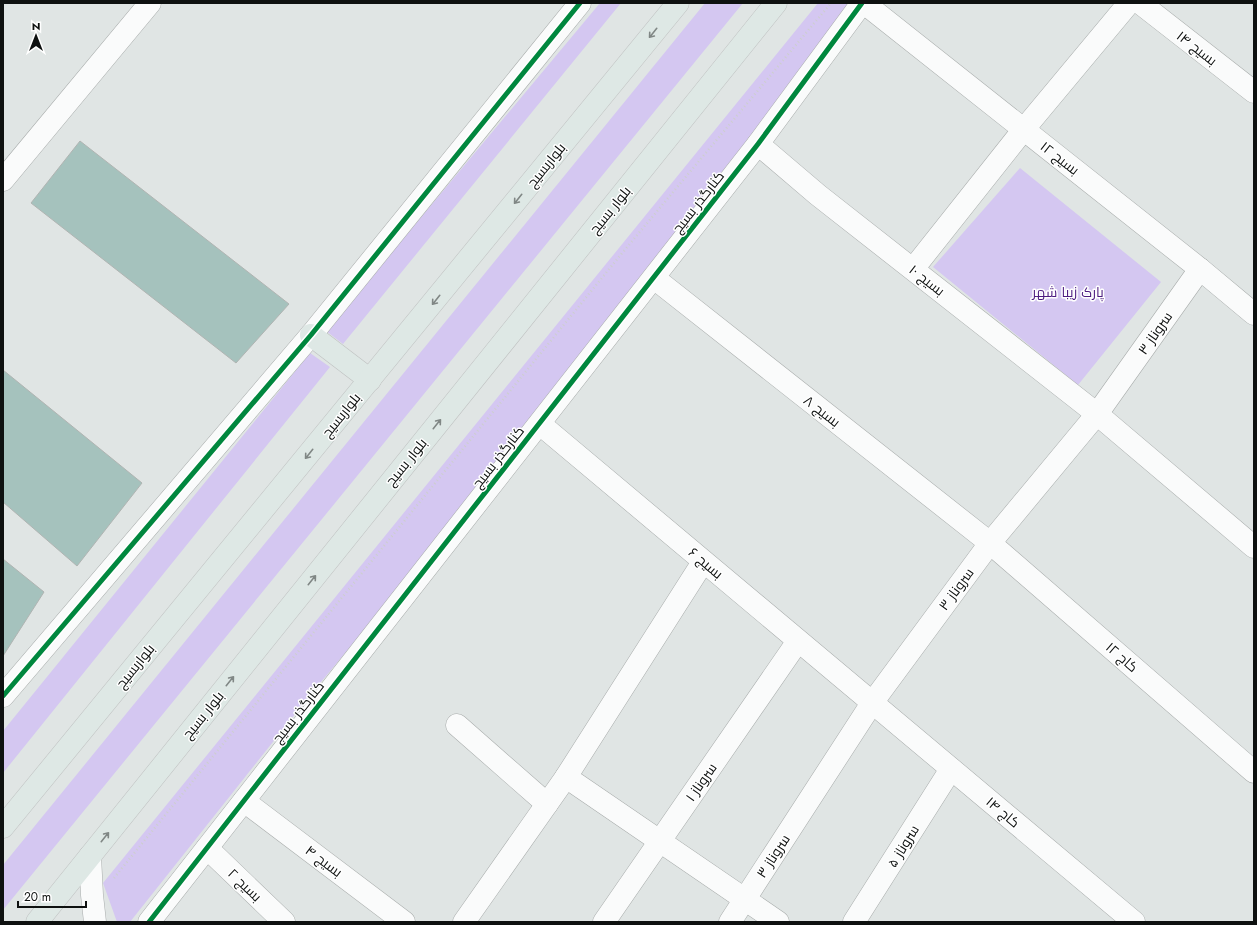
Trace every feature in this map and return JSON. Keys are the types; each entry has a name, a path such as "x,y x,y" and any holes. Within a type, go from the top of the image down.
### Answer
{"main road":[{"name":"بلواربسیج","path":"3,827 678,3"},
{"name":"بلوار بسیج","path":"37,922 776,3"},
{"path":"311,335 370,380"}],"street":[{"path":"3,180 150,3"},
{"name":"بسیج ۱۲","path":"863,3 1024,129 1200,269 1254,314"},
{"name":"کنارگذر بسیج","path":"149,922 654,278 758,144 863,3"},
{"path":"913,269 1024,129 1129,3"},
{"name":"بسیج ۱۴","path":"1140,3 1254,92"},
{"path":"3,696 311,335 574,5"},
{"name":"بسیج ۱۰","path":"758,144 818,195 1098,414 1254,547"},
{"name":"سروناز ۳","path":"730,922 872,703 990,543 1098,414 1200,269"},
{"name":"بسیج ۸","path":"654,278 990,543"},
{"name":"بسیج ۶","path":"540,424 872,703"},
{"name":"کاج ۱۲","path":"990,543 1254,772"},
{"path":"464,922 566,777 703,562"},
{"name":"سروناز ۱","path":"604,922 798,641"},
{"name":"کاج ۱۴","path":"872,703 1134,922"},
{"path":"457,725 546,804"},
{"name":"سروناز ۵","path":"854,922 951,769"},
{"path":"566,777 778,922"},
{"name":"بسیج ۴","path":"244,801 404,922"},
{"name":"بسیج ۲","path":"207,848 284,922"},
{"path":"90,856 94,912"}],"path":[{"path":"94,912 105,889 623,252 831,3"}],"green space":[{"path":"600,3 621,3 343,344 326,331"},
{"path":"705,3 743,3 3,910 3,865"},
{"path":"818,3 862,3 477,495 311,694 130,922 117,922 103,883"},
{"name":"پارک زیبا شهر","path":"1020,168 1161,282 1078,385 933,267"},
{"path":"310,353 330,367 3,773 3,731"}],"building":[{"path":"80,141 289,304 236,363 31,203"},
{"path":"3,370 142,483 77,566 3,502"},
{"path":"3,559 44,592 3,656"}],"cycle path":[{"path":"3,696 311,335 580,3"},
{"path":"149,922 758,144 862,3"}]}
